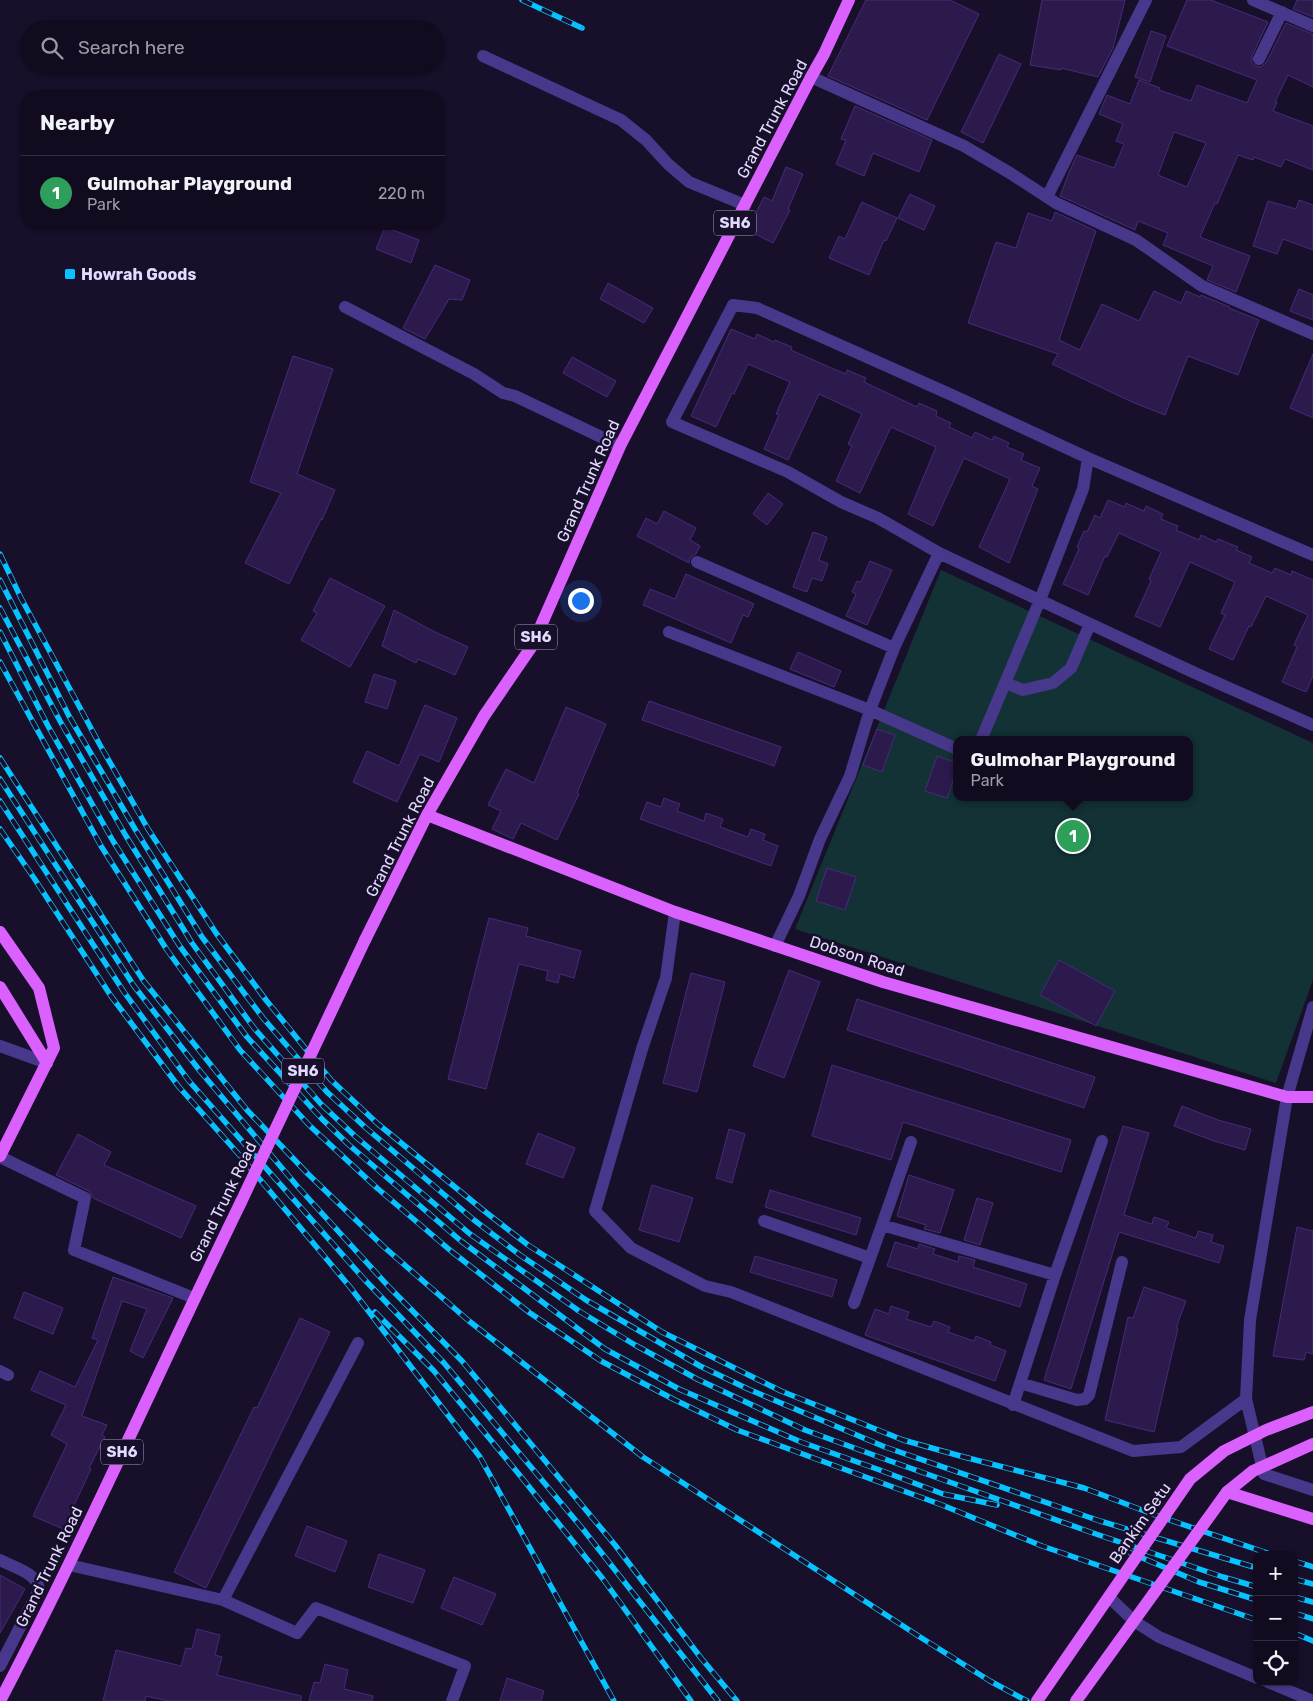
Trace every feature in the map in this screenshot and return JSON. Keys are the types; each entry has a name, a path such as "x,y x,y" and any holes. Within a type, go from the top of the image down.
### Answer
{"main road":[{"name":"Grand Trunk Road","path":"0,1701 69,1565 365,940 428,815 484,716 532,646 620,446 824,54 850,0"},
{"name":"Dobson Road","path":"428,815 675,912 883,982 1287,1097 1313,1097"},
{"path":"0,932 39,988 54,1048 0,1156"},
{"path":"0,987 47,1063"},
{"name":"Bankim Setu","path":"1037,1701 1190,1479 1224,1451 1266,1430 1313,1412"},
{"path":"1076,1701 1227,1492 1253,1471 1313,1444"},
{"path":"1227,1492 1313,1519"}],"street":[{"path":"1047,197 1146,0"},
{"path":"1253,0 1313,26"},
{"path":"1259,59 1282,12"},
{"path":"484,56 621,120 646,140 668,164 689,182 745,205"},
{"path":"811,77 964,146 1056,203 1136,240 1202,286 1313,334"},
{"path":"1313,555 1088,458 757,308 733,305 672,422 788,472 841,502 878,518 940,554 1195,673 1313,725"},
{"path":"344,307 474,374 503,393 515,396 620,446"},
{"path":"983,736 1040,600 1083,489 1088,458"},
{"path":"775,946 799,896 820,839 850,776 870,710 894,648 940,554"},
{"path":"697,562 894,648"},
{"path":"1005,684 1024,690 1053,683 1071,668 1090,624"},
{"path":"669,632 870,710 953,747"},
{"path":"675,912 666,978 642,1049 595,1211 631,1248 705,1286 731,1292 1133,1451 1181,1448 1246,1398"},
{"path":"1313,1007 1309,1037 1287,1097 1250,1320 1246,1398 1264,1474 1313,1490"},
{"path":"0,1048 47,1063"},
{"path":"1013,1405 1055,1275 1102,1141"},
{"path":"854,1303 911,1142"},
{"path":"0,1156 85,1198 74,1250 194,1298"},
{"path":"764,1221 870,1258"},
{"path":"882,1225 1055,1275"},
{"path":"1020,1383 1077,1400 1085,1399 1089,1395 1122,1262"},
{"path":"223,1600 358,1343"},
{"path":"0,1560 35,1578 39,1583 40,1590 0,1666"},
{"path":"69,1565 223,1600 297,1633 316,1608 465,1666 452,1701"},
{"path":"1109,1597 1134,1621 1159,1637 1253,1676"},
{"path":"1277,1686 1313,1701"}],"green space":[{"path":"941,570 1313,743 1313,980 1276,1083 795,929"}],"building":[{"path":"866,0 950,0 979,14 927,120 828,76"},
{"path":"1042,0 1125,0 1113,48 1098,77 1061,68 1061,70 1030,65"},
{"path":"1187,0 1211,0 1268,22 1252,56 1252,63 1256,66 1260,67 1266,63 1286,23 1313,34 1313,87 1288,75 1275,102 1277,102 1273,111 1313,126 1313,170 1285,159 1281,167 1254,157 1253,160 1238,155 1217,204 1215,203 1200,237 1250,256 1236,292 1207,280 1213,266 1163,245 1168,233 1138,221 1135,230 1060,196 1077,155 1114,168 1124,144 1116,141 1123,124 1099,114 1107,95 1130,104 1139,80 1160,88 1159,90 1191,101 1197,85 1247,103 1257,80 1167,46","holes":["1174,132 1206,143 1187,187 1158,175"]},
{"path":"1297,0 1313,0 1313,17 1293,9"},
{"path":"1151,31 1166,36 1150,82 1135,77"},
{"path":"999,54 1021,64 983,143 961,132"},
{"path":"855,106 932,140 919,172 873,153 864,176 836,164 846,140 841,139"},
{"path":"786,167 803,174 788,209 790,210 773,243 747,230 764,197 772,201"},
{"path":"910,194 935,206 924,230 898,218"},
{"path":"1299,200 1313,205 1313,250 1283,239 1277,254 1253,246 1268,201 1296,209"},
{"path":"862,202 897,218 886,241 884,240 869,275 829,258 839,236 845,239"},
{"path":"1055,212 1096,231 1059,340 1080,350 1102,304 1139,321 1154,291 1181,303 1186,291 1200,297 1201,295 1259,320 1238,375 1188,356 1165,415 1132,402 1052,364 1058,354 968,323 996,242 1016,248 1028,213 1052,221"},
{"path":"384,230 393,230 419,240 411,263 376,249"},
{"path":"435,265 470,280 462,300 449,299 425,339 403,328"},
{"path":"608,283 653,308 644,323 600,299"},
{"path":"1299,289 1313,295 1313,320 1290,311"},
{"path":"731,329 755,339 757,334 774,342 775,340 792,347 791,350 829,367 846,374 847,370 866,378 864,382 917,407 919,403 937,411 936,416 951,423 949,427 972,438 975,432 992,440 994,436 1009,443 1007,447 1024,454 1021,460 1040,468 1032,486 1038,489 1009,563 979,547 1010,479 964,458 933,526 908,514 936,447 891,427 860,493 836,481 852,446 848,444 862,414 819,394 788,460 764,449 779,415 776,414 790,382 748,364 716,427 691,416"},
{"path":"1313,354 1313,418 1290,408"},
{"path":"293,356 333,369 297,474 335,490 322,520 289,584 245,563 281,493 250,482"},
{"path":"572,357 616,381 607,397 563,373"},
{"path":"768,493 783,504 767,525 753,514"},
{"path":"1108,500 1125,507 1126,503 1144,511 1146,506 1163,514 1161,519 1178,526 1176,530 1199,540 1201,535 1216,542 1218,539 1238,547 1236,550 1252,557 1249,563 1272,573 1275,568 1291,575 1292,571 1313,580 1313,676 1306,692 1282,682 1297,647 1294,645 1308,615 1266,596 1233,660 1209,649 1225,615 1221,613 1235,582 1190,562 1160,627 1135,616 1151,581 1149,579 1161,552 1119,533 1107,557 1105,556 1088,595 1063,584 1079,549 1077,547 1084,531 1087,532 1095,515 1100,518"},
{"path":"664,511 696,528 690,540 700,546 696,554 690,558 689,563 637,536 646,518 657,524"},
{"path":"813,532 827,537 819,560 828,564 822,581 812,578 807,592 793,587"},
{"path":"870,561 892,570 867,625 846,616 856,594 852,592 857,581 861,582"},
{"path":"686,574 754,604 748,617 743,615 731,643 643,605 650,589 675,599"},
{"path":"330,578 385,606 350,667 301,640 317,613 313,611"},
{"path":"394,610 468,647 455,675 418,659 416,663 382,646"},
{"path":"798,652 841,671 834,687 790,669"},
{"path":"374,674 396,681 387,709 365,702"},
{"path":"649,701 781,747 774,766 642,720"},
{"path":"425,705 457,718 439,762 420,754 397,802 353,782 367,751 399,766"},
{"path":"566,707 606,724 577,793 579,794 557,840 521,823 513,839 492,829 501,811 488,805 506,769 534,783"},
{"path":"877,729 895,735 882,772 863,765"},
{"path":"937,756 953,762 953,780 947,798 925,791"},
{"path":"664,798 680,804 677,811 704,821 706,813 723,819 720,827 748,837 751,829 765,834 763,840 778,846 771,866 640,819 647,802 661,807"},
{"path":"827,868 856,877 845,910 816,901"},
{"path":"489,918 528,928 526,936 581,951 574,978 560,974 558,983 546,980 548,971 519,964 486,1089 448,1079"},
{"path":"1059,960 1115,991 1096,1026 1040,995"},
{"path":"789,970 820,982 784,1078 753,1066"},
{"path":"691,973 725,982 697,1092 663,1083"},
{"path":"857,999 1095,1077 1084,1108 847,1030"},
{"path":"832,1065 1071,1140 1061,1172 903,1122 891,1160 812,1136"},
{"path":"1182,1106 1218,1120 1251,1129 1245,1150 1174,1126"},
{"path":"1123,1126 1149,1133 1124,1215 1152,1224 1154,1217 1169,1222 1166,1228 1196,1238 1198,1231 1213,1235 1211,1242 1224,1246 1219,1263 1119,1232 1071,1389 1044,1380"},
{"path":"729,1129 745,1134 732,1183 716,1178"},
{"path":"538,1133 575,1148 563,1178 526,1164"},
{"path":"78,1134 111,1152 104,1165 196,1206 181,1238 93,1198 89,1191 56,1175"},
{"path":"909,1175 954,1190 940,1233 924,1229 926,1225 897,1216"},
{"path":"652,1185 693,1198 679,1242 639,1230"},
{"path":"770,1190 861,1218 856,1235 765,1207"},
{"path":"977,1198 993,1203 980,1245 964,1240"},
{"path":"1297,1227 1313,1231 1313,1354 1306,1352 1304,1360 1273,1356"},
{"path":"895,1242 918,1249 919,1244 935,1249 933,1254 958,1262 959,1256 975,1260 973,1267 1027,1284 1020,1307 887,1266"},
{"path":"755,1256 837,1280 832,1297 750,1272"},
{"path":"113,1277 173,1298 143,1358 130,1351 147,1309 122,1301 82,1416 107,1425 102,1435 105,1437 89,1468 91,1469 63,1529 33,1516 67,1444 51,1435 66,1405 31,1390 40,1371 75,1387 98,1340 92,1338"},
{"path":"1144,1287 1186,1301 1176,1328 1178,1328 1154,1432 1105,1420 1128,1317 1133,1318"},
{"path":"24,1292 63,1308 53,1334 14,1318"},
{"path":"891,1306 909,1312 906,1319 931,1327 934,1321 950,1327 948,1332 974,1341 976,1336 991,1342 990,1345 1006,1351 995,1381 865,1335 875,1309 889,1314"},
{"path":"300,1318 330,1332 206,1588 174,1572 254,1407 257,1408"},
{"path":"307,1526 347,1541 335,1572 295,1556"},
{"path":"379,1554 425,1570 413,1603 368,1587"},
{"path":"0,1575 25,1589 0,1633"},
{"path":"454,1577 496,1594 482,1625 441,1608"},
{"path":"197,1629 220,1635 215,1655 222,1657 217,1675 301,1696 301,1701 168,1701 146,1696 145,1701 103,1701 116,1650 181,1666 186,1648 192,1649"},
{"path":"325,1664 348,1670 344,1689 373,1696 372,1701 309,1701 314,1682 320,1683"},
{"path":"507,1678 544,1691 541,1701 500,1701"}],"railway":[{"path":"522,0 582,28"},
{"path":"0,554 21,598 100,745 148,829 216,933 266,1000 331,1080 378,1124 483,1210 528,1245 662,1332 781,1391 903,1440 1084,1488 1155,1515 1261,1551"},
{"path":"0,580 69,716 135,829 202,937 263,1018 327,1092 366,1128 474,1220 520,1255 586,1300 700,1366 748,1389 885,1447 1100,1521 1253,1567"},
{"path":"0,608 60,721 126,836 192,943 254,1028 321,1104 356,1137 470,1234 579,1311 635,1345 697,1379 805,1430 1093,1533 1253,1586"},
{"path":"0,632 48,726 113,841 179,945 247,1037 322,1119 349,1145 461,1241 605,1349 679,1389 801,1442 943,1494 997,1505"},
{"path":"0,662 101,846 167,950 240,1050 310,1126 377,1188 451,1251 530,1313 601,1361 737,1430 942,1505 1042,1546 1253,1619"},
{"path":"0,758 143,980 247,1110 308,1174 384,1247 469,1321 643,1457 920,1637 990,1681 1027,1701"},
{"path":"0,779 134,986 200,1071 298,1187 389,1287 462,1361 615,1545 701,1658 737,1701"},
{"path":"0,801 124,992 189,1081 364,1279 444,1363 582,1528 718,1701"},
{"path":"0,829 111,996 179,1087 242,1158 350,1287 480,1457 614,1701"},
{"path":"375,1312 434,1371 522,1478 603,1579 691,1701"},
{"path":"1126,1551 1199,1582 1253,1599"},
{"path":"1298,1562 1313,1567"},
{"path":"1298,1580 1313,1584"},
{"path":"1298,1598 1313,1602"},
{"path":"1298,1614 1313,1619"},
{"path":"1298,1635 1313,1641"}],"place":[{"name":"Howrah Goods","path":"70,274"},
{"name":"Gulmohar Playground","path":"1073,836"}]}
